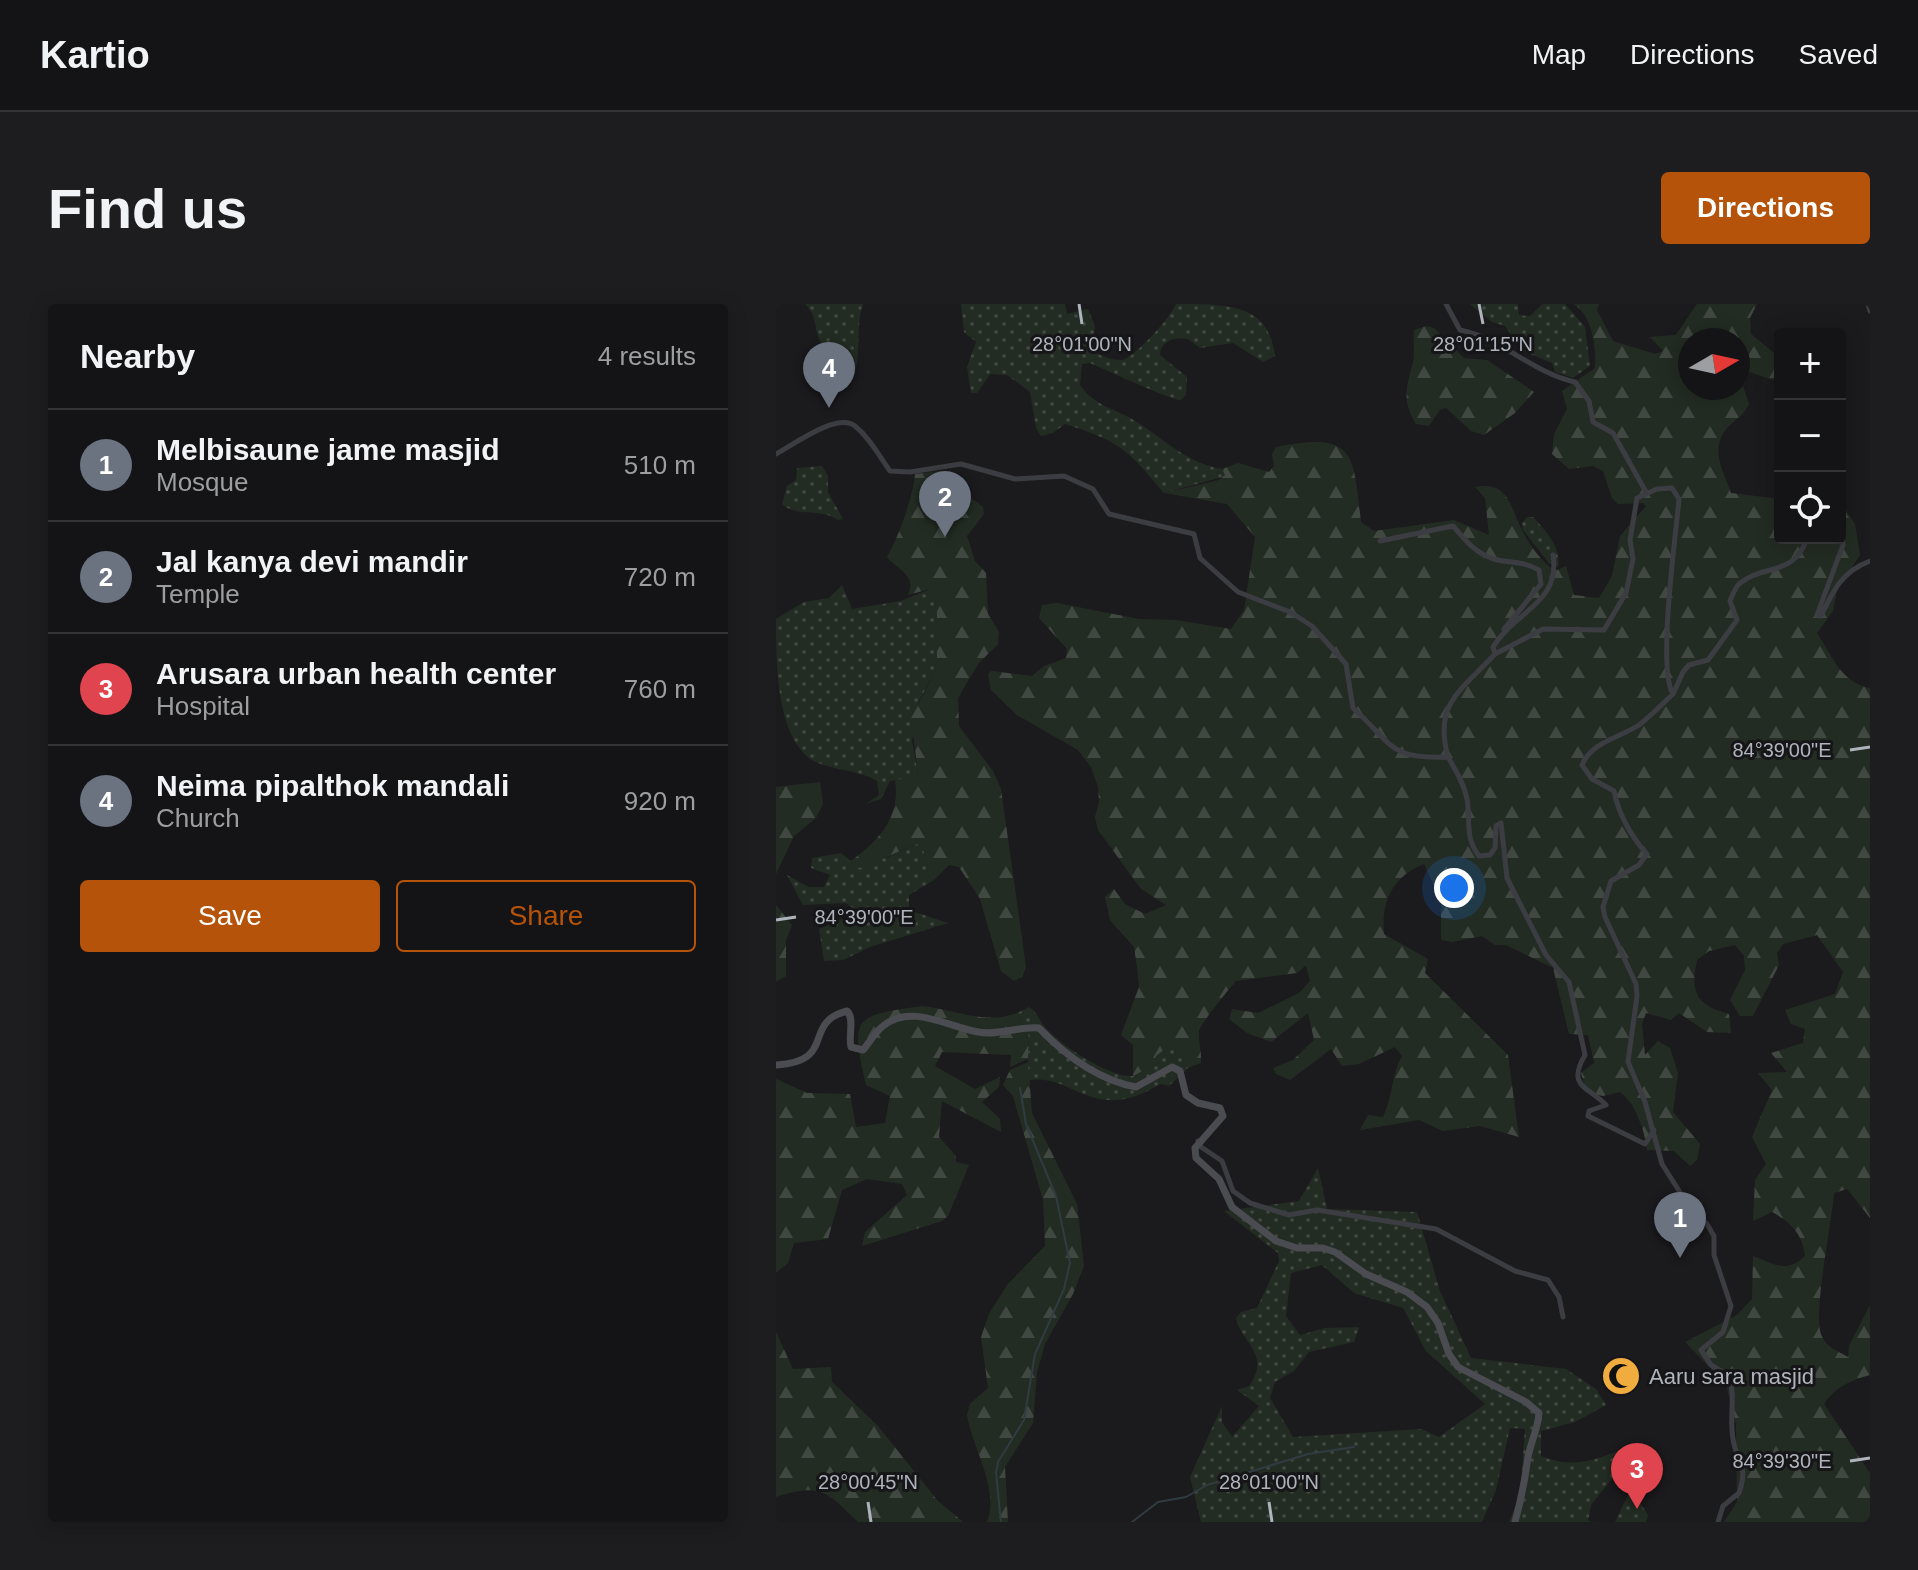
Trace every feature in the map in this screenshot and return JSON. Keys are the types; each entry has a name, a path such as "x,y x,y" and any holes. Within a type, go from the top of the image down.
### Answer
{"main road":[{"path":"776,1065 806,1060 817,1048 823,1023 831,1015 847,1011 852,1022 848,1035 851,1047 863,1050 880,1027 893,1019 928,1017 977,1032 999,1034 1039,1028 1076,1061 1119,1084 1136,1087 1162,1070 1172,1067 1180,1071 1186,1095 1198,1103 1220,1108 1223,1116 1198,1140 1196,1158 1212,1169 1232,1207 1276,1241 1297,1248 1323,1248 1335,1252 1366,1274 1407,1292 1427,1307 1438,1323 1449,1354 1458,1367 1526,1402 1539,1413 1538,1429 1528,1456 1525,1490 1515,1522"}],"street":[{"path":"1446,304 1460,330 1482,336 1512,356 1558,378 1575,382 1589,401 1593,422 1613,433 1637,481 1646,492"},
{"path":"1868,304 1870,311"},
{"path":"776,454 825,427 843,422 854,425 875,447 890,471 910,472 961,464 1015,479 1064,476 1093,489 1109,514 1194,534 1200,558 1238,592 1290,612 1312,626 1346,664 1353,708 1380,732 1391,747 1401,755 1448,757"},
{"path":"1654,1130 1645,1144 1588,1116 1589,1111 1606,1105 1582,1088 1578,1078 1579,1066 1585,1055 1569,982 1546,955 1507,878 1501,823 1496,826 1495,848 1490,855 1479,856 1473,849 1466,831 1468,801 1442,736 1446,709 1465,683 1495,654 1543,629 1604,630 1626,593 1633,559 1630,540 1637,498 1646,492 1672,488 1679,499 1672,548 1667,665 1668,687 1673,694"},
{"path":"1380,541 1402,534 1453,526 1472,549 1495,560 1522,561 1539,570 1541,584 1499,637 1493,647 1495,654"},
{"path":"1718,1522 1723,1506 1739,1493 1744,1464 1733,1440 1734,1390 1729,1376 1711,1365 1701,1350 1723,1332 1731,1306 1714,1255 1714,1236 1707,1224 1692,1211 1662,1164 1654,1130 1628,1062 1636,984 1603,907 1611,881 1639,865 1647,854 1636,843 1617,807 1614,791 1592,779 1582,765 1585,756 1613,735 1637,726 1673,694 1689,665 1708,660 1737,620 1730,601 1740,583 1786,565 1802,552 1805,544"},
{"path":"1843,544 1817,615 1821,616 1830,593 1850,568 1870,561"},
{"path":"1499,637 1550,588 1556,574 1553,555"},
{"path":"1198,1140 1201,1147 1222,1161 1233,1191 1250,1203 1289,1215 1317,1210 1436,1229 1515,1271 1548,1280 1559,1297 1563,1317"}],"green space":[{"path":"805,304 863,304 854,377 847,380 832,362 820,341 812,313"},
{"path":"961,304 1065,304 1067,314 1088,309 1095,326 1091,350 1119,360 1128,358 1143,345 1176,304 1230,307 1244,310 1264,326 1275,356 1263,362 1233,343 1200,348 1188,339 1170,341 1163,346 1160,355 1187,377 1186,395 1181,400 1090,363 1082,364 1080,385 1092,398 1137,422 1187,456 1222,469 1226,476 1164,493 1122,449 1099,436 1065,424 1053,433 1041,436 1036,428 1030,392 1007,375 990,374 977,393 971,393 967,367 976,342 964,332"},
{"path":"1470,304 1518,304 1519,315 1530,316 1542,304 1565,304 1585,327 1590,366 1573,378 1555,372 1552,363 1523,351 1505,326 1492,322"},
{"path":"1573,304 1599,304 1597,310 1613,341 1655,354 1663,351 1650,337 1676,335 1678,332 1678,400 1748,400 1749,404 1742,414 1722,435 1719,460 1731,493 1774,498 1774,544 1846,544 1846,510 1855,524 1860,555 1837,589 1833,611 1817,633 1844,674 1870,688 1870,1218 1847,1189 1834,1193 1819,1323 1826,1342 1848,1357 1849,1346 1870,1305 1870,1375 1844,1385 1824,1404 1870,1473 1870,1522 1724,1522 1737,1502 1736,1424 1726,1384 1685,1342 1737,1315 1752,1299 1753,1256 1786,1266 1805,1256 1799,1235 1779,1216 1772,1212 1753,1221 1755,1180 1766,1164 1752,1137 1772,1090 1758,1073 1787,1072 1771,1053 1803,1043 1805,1029 1791,1024 1785,1010 1835,994 1843,972 1817,935 1783,944 1777,953 1779,965 1753,1016 1740,1016 1730,1000 1745,970 1744,956 1735,945 1709,951 1697,960 1694,981 1698,996 1709,1006 1729,1014 1731,1033 1707,1032 1679,1013 1671,1020 1646,1013 1642,1024 1645,1055 1658,1041 1670,1048 1678,1073 1673,1112 1700,1144 1697,1160 1690,1166 1674,1151 1647,1150 1639,1118 1620,1092 1603,1096 1586,1092 1581,1073 1594,1063 1588,1035 1569,1034 1553,968 1506,945 1495,945 1482,936 1452,942 1441,940 1441,901 1424,864 1396,883 1384,911 1384,934 1428,959 1425,973 1508,1055 1519,1137 1480,1126 1443,1131 1419,1120 1360,1130 1368,1115 1383,1117 1402,1056 1395,1047 1359,1064 1342,1066 1331,1049 1290,1080 1276,1074 1273,1068 1293,1060 1314,1040 1308,1013 1271,1042 1247,1033 1229,1019 1232,1009 1258,1013 1299,993 1310,981 1306,965 1297,973 1236,981 1199,1031 1201,1063 1188,1068 1176,1050 1165,1049 1156,1056 1152,1066 1133,1076 1133,1045 1121,1035 1139,987 1134,947 1110,920 1105,897 1114,889 1125,904 1145,914 1166,905 1141,889 1098,830 1095,817 1099,802 1098,787 1091,767 1078,750 1017,715 991,690 988,674 991,671 1032,676 1044,666 1066,658 1067,649 1039,618 1042,605 1057,603 1139,619 1176,620 1231,629 1244,610 1255,537 1227,504 1164,493 1219,480 1225,475 1222,469 1238,463 1269,472 1274,466 1272,454 1276,447 1302,443 1322,442 1346,453 1356,479 1361,522 1374,531 1454,520 1489,535 1485,498 1475,487 1495,488 1507,498 1525,536 1540,558 1555,571 1566,566 1574,595 1599,598 1612,576 1620,536 1646,506 1643,503 1618,504 1612,498 1603,471 1593,466 1569,469 1552,454 1554,434 1567,409 1562,391 1595,368 1592,332 1585,316"},
{"path":"1697,304 1757,304 1750,318 1751,334 1774,353 1772,380 1750,372 1750,328 1681,328"},
{"path":"1426,326 1434,328 1464,358 1487,360 1534,392 1515,413 1484,435 1471,431 1446,408 1440,410 1429,426 1416,424 1408,407 1407,386 1414,358 1414,330"},
{"path":"822,466 828,476 828,492 843,519 795,511 782,504 787,486 796,480 797,468"},
{"path":"940,471 958,479 962,491 983,507 984,514 967,536 975,561 986,573 988,614 999,632 998,644 978,664 958,698 959,726 993,771 1001,789 1026,967 1022,977 1014,981 1001,971 980,899 959,867 949,865 934,880 929,878 919,843 861,868 852,866 851,861 871,845 886,826 895,805 895,780 914,777 918,773 911,718 937,668 937,606 930,589 908,595 908,578 887,557 905,516 915,474"},
{"path":"1527,517 1533,517 1552,540 1559,560 1558,567 1549,563 1523,530 1522,523"},
{"path":"842,585 852,609 901,601 930,589 937,606 937,668 919,701 912,741 918,773 914,778 890,781 881,799 866,804 879,795 877,781 812,760 800,749 791,734 780,697 776,619 804,602 829,598"},
{"path":"820,782 823,804 816,818 794,836 776,874 776,787"},
{"path":"919,843 929,878 934,880 909,895 909,910 948,923 870,947 843,960 824,961 819,929 851,915 852,908 846,903 803,905 787,875 809,887 824,887 830,875 811,868 812,858 841,853 851,861 852,866 888,857"},
{"path":"776,905 792,925 786,940 786,976 776,982"},
{"path":"922,1006 994,1018 1017,1013 1029,1037 1028,1059 1010,1067 1011,1055 942,1052 935,1066 975,1089 1000,1077 999,1087 982,1102 1000,1119 1001,1132 942,1101 939,1137 956,1156 956,1162 969,1165 948,1216 942,1221 862,1246 865,1232 907,1195 902,1184 867,1179 842,1190 828,1239 794,1243 788,1263 776,1273 776,1079 807,1093 850,1094 856,1127 885,1123 890,1096 866,1085 858,1045 859,1032 862,1023 870,1017"},
{"path":"1029,1007 1062,1043 1112,1072 1133,1076 1165,1048 1176,1050 1188,1068 1169,1086 1160,1084 1137,1096 1117,1100 1100,1099 1043,1080 1027,1081 1029,1037 1017,1013"},
{"path":"1028,1062 1032,1113 1077,1204 1084,1266 1073,1294 1045,1344 1037,1372 1033,1423 1005,1467 1008,1522 987,1522 990,1509 988,1482 967,1415 970,1404 988,1388 981,1337 989,1314 1007,1285 1045,1246 1043,1200 1013,1096 1003,1085 1010,1070"},
{"path":"1318,1168 1327,1209 1417,1212 1440,1291 1471,1358 1566,1369 1596,1389 1606,1405 1575,1422 1541,1431 1541,1456 1552,1460 1581,1462 1620,1450 1627,1460 1591,1505 1588,1521 1594,1522 1509,1522 1520,1495 1525,1429 1510,1428 1496,1490 1482,1522 1201,1522 1190,1477 1222,1406 1222,1422 1232,1437 1259,1406 1237,1390 1249,1386 1257,1365 1253,1349 1236,1318 1241,1312 1257,1308 1279,1261 1278,1253 1224,1211 1299,1201","holes":["1322,1265 1354,1293 1403,1308 1426,1351 1485,1404 1439,1437 1421,1429 1293,1437 1270,1398 1275,1382 1294,1371 1309,1352 1354,1342 1359,1327 1325,1328 1300,1335 1286,1316 1291,1273"]},
{"path":"776,1332 793,1369 831,1367 832,1382 878,1426 938,1501 963,1522 858,1522 822,1493 803,1491 776,1497"},
{"path":"1631,1489 1648,1515 1646,1522 1615,1522"}],"waterway":[{"path":"1001,1522 996,1473 998,1462 1024,1420 1035,1354 1064,1289 1070,1263 1056,1196 1026,1124 1020,1088"},
{"path":"1132,1522 1158,1502 1186,1497 1207,1485 1308,1454 1354,1447"}],"place":[{"name":"Neima pipalthok mandali","path":"829,408"},
{"name":"Jal kanya devi mandir","path":"945,537"},
{"name":"Melbisaune jame masjid","path":"1680,1258"},
{"name":"Aaru sara masjid","path":"1621,1376"},
{"name":"Arusara urban health center","path":"1637,1509"}]}
